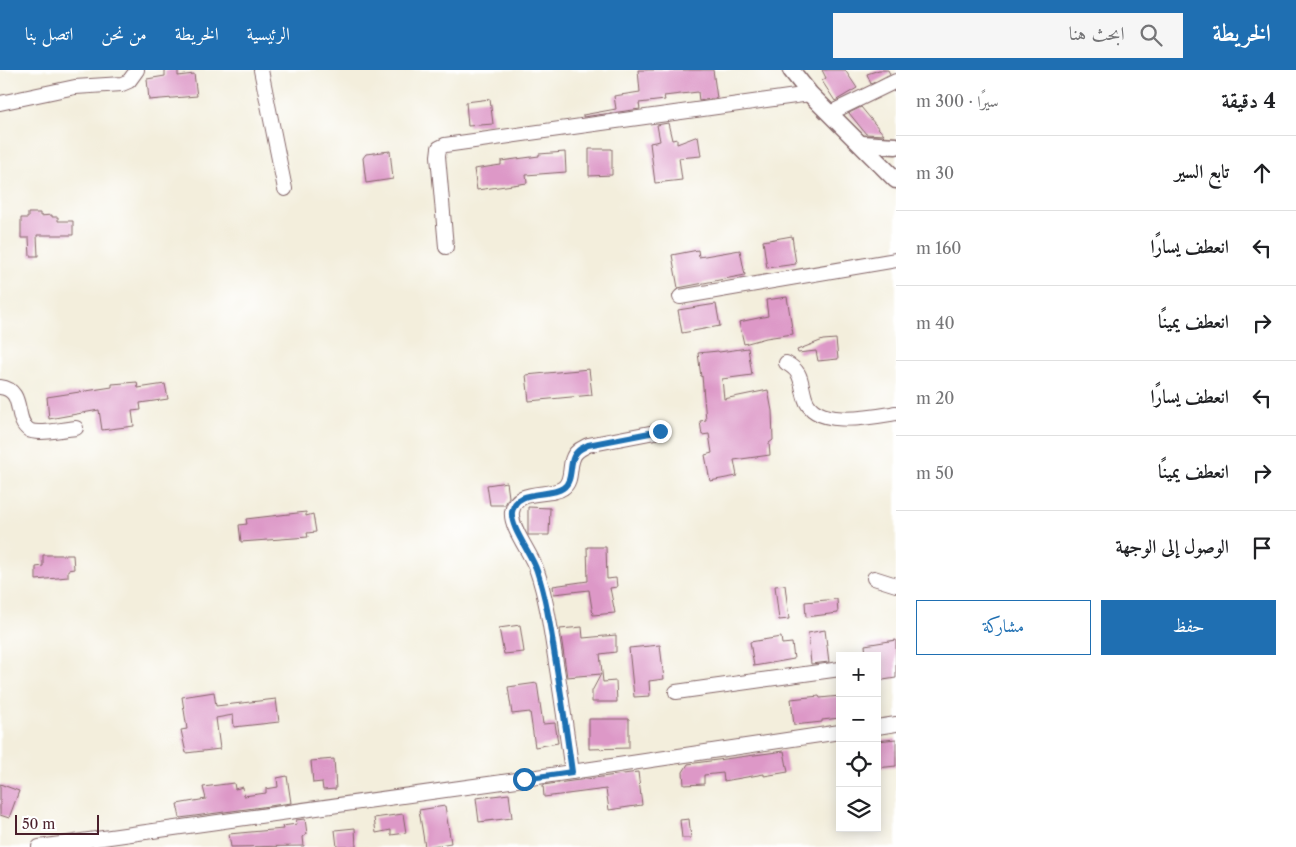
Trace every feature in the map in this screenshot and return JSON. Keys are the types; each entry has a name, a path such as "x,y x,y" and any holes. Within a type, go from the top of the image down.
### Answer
{"street":[{"path":"0,103 74,87 122,84 129,81 137,70"},
{"path":"262,70 285,189"},
{"path":"791,70 810,94 896,180"},
{"path":"830,113 896,81"},
{"path":"446,247 438,156 439,148 446,145 810,94"},
{"path":"861,144 896,146"},
{"path":"680,297 896,260"},
{"path":"786,363 794,367 799,373 805,400 809,408 815,413 836,418 859,419 896,413"},
{"path":"0,387 6,388 14,394 24,425 29,430 37,432 76,428"},
{"path":"572,772 550,621 537,570 530,553 513,524 512,512 516,502 525,496 565,487 569,479 571,461 578,451 588,445 660,431"},
{"path":"874,578 896,585"},
{"path":"676,692 836,670"},
{"path":"881,726 896,724"},
{"path":"48,846 836,733"}],"building":[{"path":"165,70 178,70 178,76 194,74 197,96 149,100 147,79 165,76"},
{"path":"638,70 713,70 717,98 699,101 698,92 664,96 665,100 639,103 640,109 583,117 583,115 616,109 614,96 640,92"},
{"path":"822,70 845,70 857,88 835,101 822,81 826,78"},
{"path":"879,70 888,70 890,74 871,84 867,74"},
{"path":"490,99 493,124 468,126 466,102"},
{"path":"861,107 884,135 866,134 849,113"},
{"path":"668,123 672,140 677,139 677,144 698,136 701,156 679,158 682,180 655,183 650,143 660,141 657,125"},
{"path":"589,149 612,149 612,175 589,176"},
{"path":"390,151 393,179 366,183 363,158 366,154"},
{"path":"565,152 566,172 526,175 527,183 477,190 474,169 501,165 501,161 539,156 539,154"},
{"path":"28,213 40,213 40,216 52,215 52,217 58,217 58,221 73,221 73,235 37,235 38,256 30,256 29,238 21,238 21,218 28,218"},
{"path":"792,236 796,264 767,268 763,241"},
{"path":"698,250 699,257 740,250 745,275 678,288 672,255"},
{"path":"787,297 793,334 744,344 739,322 768,316 766,300"},
{"path":"716,304 720,326 682,333 678,310"},
{"path":"836,339 838,359 818,361 816,351 798,353 797,350 823,340"},
{"path":"748,348 752,375 722,379 724,399 768,390 772,411 773,440 769,443 770,455 734,460 737,476 710,481 705,455 712,453 709,434 702,435 700,421 706,420 698,353"},
{"path":"589,369 592,395 529,401 526,375"},
{"path":"137,382 138,388 165,384 168,399 140,403 141,410 132,411 134,426 102,430 99,410 49,419 47,397 112,387 112,384"},
{"path":"507,482 509,497 505,505 490,505 487,485"},
{"path":"528,507 550,508 549,535 528,535"},
{"path":"306,512 306,516 313,514 316,532 307,533 308,537 241,542 239,525 247,524 246,519"},
{"path":"587,547 606,547 607,579 616,578 617,587 610,588 615,613 593,615 589,590 554,594 553,586 588,581"},
{"path":"43,555 73,555 74,569 68,570 68,577 36,580 36,567 43,566"},
{"path":"785,585 789,619 779,620 775,586"},
{"path":"837,599 838,613 806,617 805,602"},
{"path":"520,625 524,652 504,654 499,628"},
{"path":"582,627 583,638 616,635 616,652 600,654 603,682 616,681 617,702 592,702 592,691 601,674 567,677 560,629"},
{"path":"825,630 829,662 811,664 808,633"},
{"path":"781,637 782,644 792,643 794,659 754,666 750,642"},
{"path":"896,640 896,678 881,680 881,652 866,652 865,645"},
{"path":"660,645 664,679 649,681 650,696 634,697 629,648"},
{"path":"537,683 543,724 555,723 558,743 535,747 530,712 512,714 508,687"},
{"path":"214,692 216,706 276,699 279,722 234,727 233,715 216,718 220,749 186,753 181,730 187,729 182,697"},
{"path":"836,696 836,718 794,725 791,699"},
{"path":"589,719 629,719 629,748 589,749"},
{"path":"896,739 896,766 881,768 881,741"},
{"path":"784,751 788,772 724,781 723,773 704,775 704,784 684,785 683,772 688,764"},
{"path":"334,759 336,789 323,790 322,782 313,783 311,761"},
{"path":"638,772 642,805 609,810 606,789 544,797 543,785"},
{"path":"287,776 291,803 180,818 177,804 206,799 203,787 234,783 235,789 243,787 244,796 266,793 266,789 278,787 277,778"},
{"path":"0,784 19,791 9,818 0,815"},
{"path":"509,794 512,818 479,822 476,798"},
{"path":"445,806 451,843 425,847 419,810"},
{"path":"403,814 406,833 391,835 391,830 376,833 374,818"},
{"path":"305,819 307,834 303,837 304,846 231,847 229,834 283,829 282,826 297,824 296,820"},
{"path":"689,819 691,838 682,838 680,820"},
{"path":"355,828 356,847 337,847 335,830"}],"route":[{"path":"524,779 572,772 550,621 537,570 530,553 513,524 512,512 516,502 525,496 565,487 569,479 571,461 578,451 588,445 660,431"}]}
